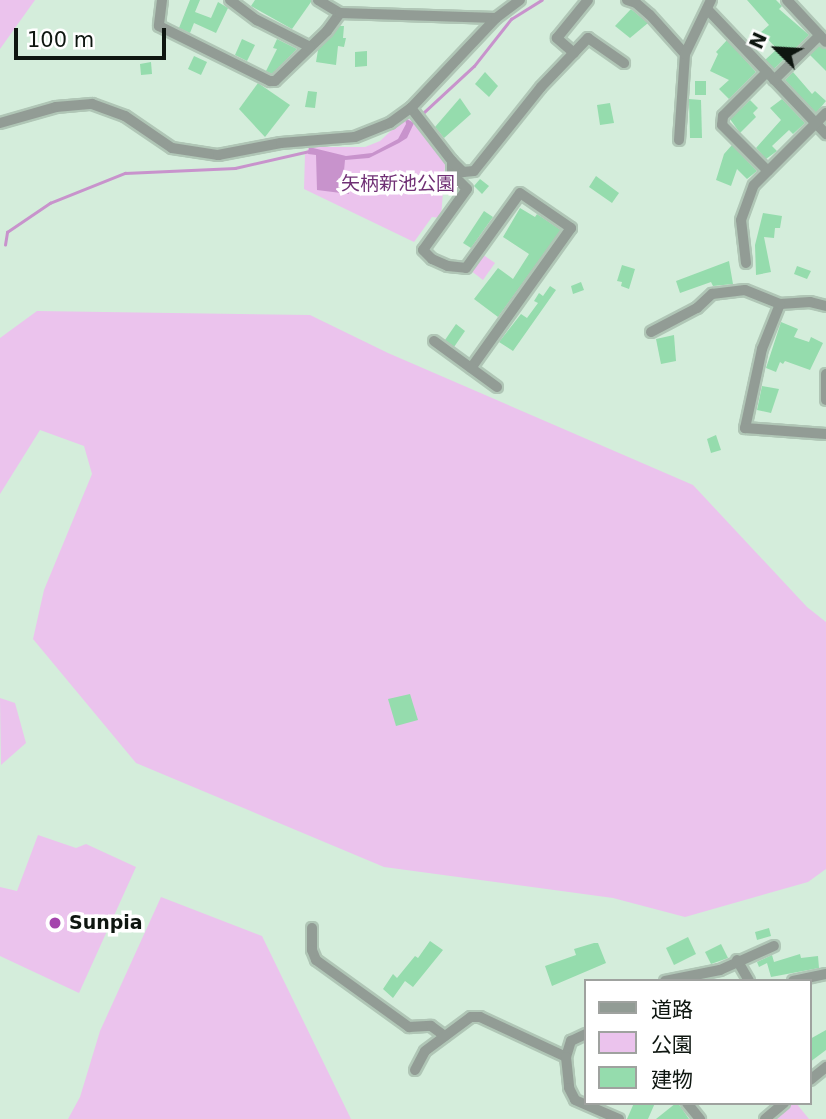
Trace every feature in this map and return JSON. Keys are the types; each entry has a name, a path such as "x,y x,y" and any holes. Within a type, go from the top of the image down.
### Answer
{"street":[{"path":"162,0 159,26 232,60 258,77 275,81 340,13"},
{"path":"230,0 257,20 310,47"},
{"path":"318,0 340,13 496,18"},
{"path":"0,124 56,107 92,104 125,116 172,148 218,155 281,143 355,137 415,114 496,18 520,0"},
{"path":"574,53 558,38 588,0"},
{"path":"627,0 636,3 650,15 685,54"},
{"path":"768,171 722,125 723,116 770,76 823,38 787,0"},
{"path":"680,140 685,54 709,5 770,76 826,134"},
{"path":"415,114 463,172 474,171 541,87 588,38 624,63"},
{"path":"746,263 741,220 754,185 826,113"},
{"path":"452,161 452,174 467,189 423,250 432,259 448,266 466,268 520,193 570,228 471,368"},
{"path":"651,332 697,308 712,294 745,290 780,304 810,302 826,306"},
{"path":"780,304 762,349 745,428 826,434"},
{"path":"434,341 497,387"},
{"path":"826,374 826,400"},
{"path":"312,928 312,950 316,960 409,1027 431,1026 445,1036"},
{"path":"671,979 705,974 774,946"},
{"path":"737,960 748,979"},
{"path":"802,979 826,974"},
{"path":"415,1070 425,1051 471,1017 480,1017 566,1057"},
{"path":"584,1035 571,1041 566,1057 569,1088 575,1100 584,1104"},
{"path":"812,1078 826,1067"},
{"path":"587,1105 619,1119"},
{"path":"689,1105 700,1119"},
{"path":"765,1119 782,1105"}],"green space":[{"path":"0,0 35,0 0,49"},
{"name":"矢柄新池公園","path":"405,118 411,120 443,157 445,165 441,218 432,217 414,242 304,189 305,154 309,147 365,147 380,141"},
{"path":"482,254 495,263 483,280 470,270"},
{"path":"37,311 310,315 388,353 693,485 807,607 826,622 826,869 808,882 685,917 613,898 384,867 136,763 33,639 44,590 92,474 84,446 40,430 0,494 0,338"},
{"path":"0,698 15,703 26,743 1,765"},
{"name":"Sunpia","path":"38,835 76,848 86,844 136,867 79,993 0,956 0,887 17,891"},
{"path":"161,897 262,936 351,1119 68,1119 80,1097 100,1031"},
{"path":"787,1105 798,1105 809,1119 770,1119"}],"shaded area":[{"path":"405,118 414,123 407,138 369,158 345,160 343,182 349,182 349,194 317,190 316,155 308,154 309,147 346,156 372,153 398,139 406,124"}],"building":[{"path":"190,0 200,0 195,12 211,18 218,2 228,8 216,33 194,23 190,33 179,28"},
{"path":"255,0 311,2 292,29 251,6"},
{"path":"747,0 776,0 782,6 779,9 809,35 774,69 765,60 777,49 761,32 769,25"},
{"path":"631,9 648,23 630,38 615,26"},
{"path":"340,26 344,26 343,38 346,38 344,47 338,46 336,65 316,62 318,50"},
{"path":"242,39 255,45 247,61 235,55"},
{"path":"277,39 297,49 272,74 266,71 277,49 273,48"},
{"path":"727,40 756,72 729,99 719,89 729,80 710,71 718,54 716,52"},
{"path":"819,46 826,49 826,71 810,55"},
{"path":"367,51 367,66 355,67 355,52"},
{"path":"194,56 207,62 201,75 188,69"},
{"path":"151,62 152,74 141,75 140,64"},
{"path":"485,72 498,86 489,97 475,84"},
{"path":"793,72 812,94 815,91 826,101 816,113 785,80"},
{"path":"695,81 706,81 706,95 695,95"},
{"path":"258,83 290,105 265,137 239,109"},
{"path":"308,91 317,92 315,108 305,107"},
{"path":"460,98 471,114 444,138 435,127"},
{"path":"689,99 701,100 702,138 690,138"},
{"path":"782,99 805,123 793,134 789,130 772,146 777,151 766,159 756,148 781,120 770,108"},
{"path":"750,100 758,108 753,113 756,117 740,133 730,119"},
{"path":"610,103 614,123 600,125 597,105"},
{"path":"732,145 757,171 747,179 737,169 731,186 716,180 724,154"},
{"path":"596,176 619,193 612,203 589,187"},
{"path":"480,179 489,186 482,194 474,186"},
{"path":"520,208 535,217 537,214 561,230 498,317 474,299 498,268 513,279 529,254 503,237"},
{"path":"484,211 493,217 471,248 463,243"},
{"path":"763,213 782,216 780,228 775,228 774,238 764,237 771,272 756,275 755,245"},
{"path":"729,261 733,284 713,286 711,282 680,293 676,281"},
{"path":"622,265 635,269 629,289 617,281"},
{"path":"797,266 811,271 807,279 794,274"},
{"path":"581,282 584,290 573,294 571,286"},
{"path":"550,286 556,290 513,351 499,342 521,314 527,318 538,303 534,301 539,293 543,296"},
{"path":"781,322 798,329 794,337 809,342 811,337 823,343 810,370 785,361 783,364 780,362 776,372 766,368"},
{"path":"456,324 465,331 454,347 445,340"},
{"path":"674,335 676,361 661,364 656,339"},
{"path":"762,386 779,389 771,413 757,410"},
{"path":"716,435 721,450 711,453 707,439"},
{"path":"410,694 418,720 396,726 388,699"},
{"path":"769,928 771,936 757,940 755,932"},
{"path":"688,937 696,954 674,965 666,948"},
{"path":"430,941 443,950 413,987 405,981 393,998 383,989 393,974 397,978 415,956 418,958"},
{"path":"598,943 606,963 552,986 545,966 576,955 574,949"},
{"path":"721,944 728,958 711,964 705,952"},
{"path":"800,954 801,958 818,956 819,968 771,977 767,963 759,967 757,962 772,955 774,962"},
{"path":"826,1030 826,1050 812,1060 812,1038"},
{"path":"633,1105 654,1105 648,1119 627,1119"},
{"path":"674,1105 679,1105 689,1119 656,1119"}],"waterway":[{"path":"421,115 474,66 511,19 541,0"},
{"path":"5,245 7,232 50,203 125,173 235,168 309,151"}],"place":[{"name":"Sunpia","path":"55,923"}]}
